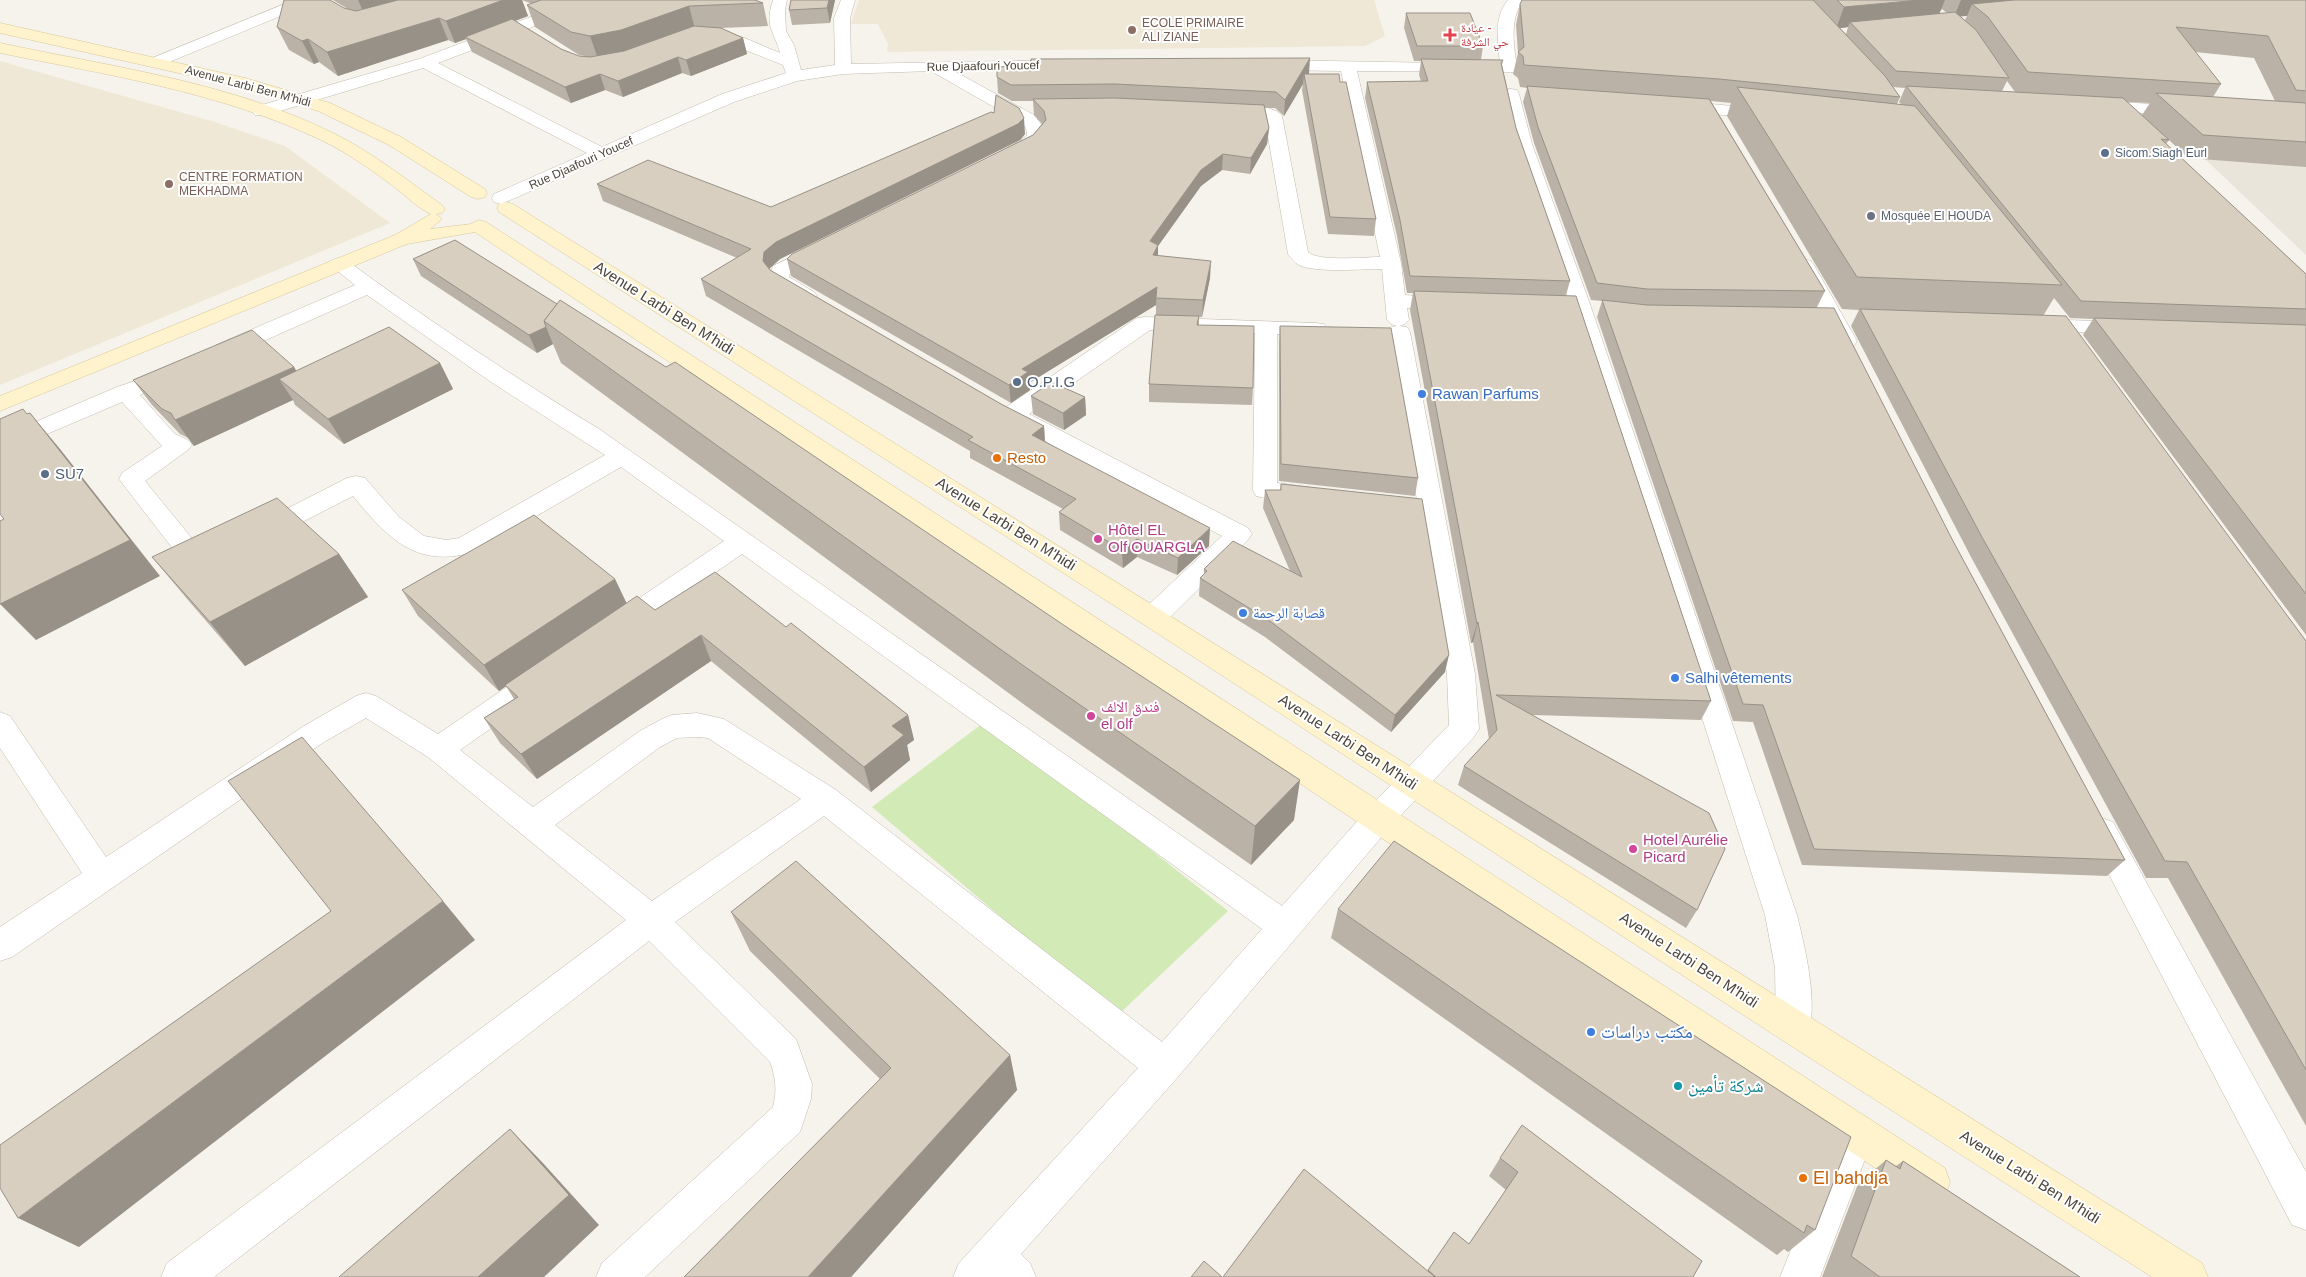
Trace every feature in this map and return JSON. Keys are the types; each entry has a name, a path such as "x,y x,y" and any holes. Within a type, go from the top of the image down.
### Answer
{"main road":[{"name":"Avenue Larbi Ben M'hidi","path":"0,28 268,89 332,110 381,134 423,158 478,194"},
{"name":"Avenue Larbi Ben M'hidi","path":"0,48 198,92 306,127 330,138 442,207 435,225 443,228 473,228"},
{"path":"0,404 402,239 473,228 500,217 503,203 489,194 478,194 442,207 402,239"},
{"name":"Avenue Larbi Ben M'hidi","path":"503,203 1153,616 1794,1028 2188,1277"},
{"path":"473,228 1379,818 1954,1197"}],"street":[{"path":"261,111 425,62 590,0"},
{"path":"780,0 777,10 778,31 786,45 792,69"},
{"path":"843,69 842,18 848,0"},
{"path":"1516,0 1511,4 1507,14 1508,84 1521,95 1523,144 1571,307 1781,915 1792,968 1794,1028"},
{"path":"156,62 303,1"},
{"path":"521,7 548,17"},
{"path":"520,27 535,36"},
{"path":"692,37 710,34 723,36 792,69"},
{"path":"425,62 602,154"},
{"name":"Rue Djaafouri Youcef","path":"503,203 602,154 792,69 1084,65"},
{"path":"1252,65 1509,69"},
{"path":"935,66 1028,119 1035,128 1036,136 1027,146 991,164"},
{"path":"994,1270 1164,1066 1379,818 1464,729 1461,674 1421,507 1390,332 1396,301 1392,263 1348,66"},
{"path":"1664,105 1780,115"},
{"path":"2100,105 2198,113"},
{"path":"1008,108 1037,107"},
{"path":"2120,107 2141,127"},
{"path":"1712,108 1726,133"},
{"path":"1213,110 1262,112 1274,116 1298,254 1306,261 1322,263 1392,263"},
{"path":"825,307 782,282 779,277 780,270 841,239"},
{"path":"1790,242 1844,318 1857,362"},
{"path":"339,264 405,313 499,377 592,434 1285,927"},
{"path":"207,357 370,286"},
{"path":"1396,301 1464,303"},
{"path":"2045,303 2080,350"},
{"path":"1571,307 1607,310"},
{"path":"1806,317 1844,318"},
{"path":"1153,616 1239,534 1003,410 1145,323 1333,330"},
{"path":"2013,324 2150,329"},
{"path":"1266,327 1265,490 1324,496"},
{"path":"0,446 162,377"},
{"path":"125,392 167,439 180,445 131,479 199,565 356,484 396,528 412,542 425,548 448,550 465,546 621,456"},
{"path":"594,642 742,541"},
{"path":"438,749 561,665"},
{"path":"0,946 314,734 366,704 438,749 651,920 783,1051 795,1079 794,1101 787,1119 616,1277"},
{"path":"0,724 102,877"},
{"path":"533,824 650,739 672,727 697,725 714,727 825,799 1164,1066"},
{"path":"182,1277 651,920 825,799"},
{"path":"2091,810 2306,1211"},
{"path":"1800,1277 1856,1133"}],"shaded area":[{"name":"ECOLE PRIMAIRE ALI ZIANE","path":"859,0 1374,0 1385,36 1365,46 887,52 888,44 878,24 851,24"},
{"name":"CENTRE FORMATION MEKHADMA","path":"0,61 215,122 285,146 390,223 0,385"},
{"path":"2306,148 2306,255 2205,159"}],"green space":[{"path":"987,720 1228,911 1117,1016 872,807"}],"building":[{"path":"284,0 330,0 344,8 356,11 398,0 503,0 446,21 439,18 327,52 308,39 302,41 277,27"},
{"path":"541,0 755,0 763,3 689,6 621,30 590,36 571,32 527,5"},
{"path":"791,0 829,0 827,8 789,10"},
{"path":"1522,0 1813,0 1885,76 1900,97 1719,79 1524,65 1523,56 1518,52 1524,47 1520,4"},
{"path":"1837,0 1920,0 1844,7"},
{"path":"2014,0 2306,0 2306,91 2296,90 2268,36 2176,27 2221,84 2028,72 1988,17 1972,4"},
{"path":"1955,12 1976,30 2009,78 1896,71 1850,22"},
{"path":"1406,13 1470,13 1483,46 1417,46"},
{"path":"512,19 561,49 579,56 590,57 624,51 694,26 721,28 743,38 686,60 678,57 618,81 600,74 565,87 465,37"},
{"path":"1310,58 1285,100 1276,92 1115,84 1011,85 997,77 997,67 1031,65 1031,59"},
{"path":"1421,59 1503,60 1501,63 1516,128 1570,281 1410,276 1400,220 1367,82 1428,81"},
{"path":"1304,74 1339,74 1340,82 1346,82 1376,219 1330,217"},
{"path":"1527,86 1709,99 1825,291 1647,289 1597,283 1538,127"},
{"path":"1906,86 2123,98 2169,140 2161,139 2306,274 2306,309 2081,301"},
{"name":"Mosquée El HOUDA","path":"1737,87 1915,106 2062,285 1857,277"},
{"path":"2156,93 2306,103 2306,142 2203,135"},
{"path":"996,95 1019,108 1024,118 1018,124 776,242 764,252 763,261 770,270 1001,404 1044,426 1032,435 1210,528 1178,558 1137,539 1122,550 1059,512 1076,499 968,440 973,437 701,279 751,249 597,184 648,160 771,207 991,112 994,113"},
{"path":"1115,98 1264,105 1269,128 1251,158 1223,154 1201,170 1150,241 1158,245 1153,255 1211,261 1203,300 1156,298 1157,287 1022,369 1028,372 1009,385 787,259 792,254 1033,135 1046,120 1044,111 1033,99"},
{"path":"455,240 557,304 544,321 546,327 529,335 413,259"},
{"path":"1414,291 1576,296 1711,701 1496,695 1709,813 1725,849 1697,910 1464,766 1497,730"},
{"path":"560,300 666,367 675,362 1068,628 1300,780 1255,826 1021,664 544,321"},
{"path":"1602,300 1647,305 1834,308 1953,541 2125,860 1814,849 1763,705 1743,704"},
{"path":"1860,309 2066,316 2306,641 2306,1070 2187,862 2165,861 1983,539"},
{"path":"1155,315 1199,316 1197,325 1254,326 1253,388 1149,384"},
{"path":"2094,318 2306,325 2306,594"},
{"path":"1280,326 1391,328 1418,478 1281,464"},
{"path":"389,327 440,363 328,419 279,379"},
{"path":"252,330 294,367 175,420 171,413 162,409 133,380"},
{"path":"1051,382 1085,397 1063,413 1031,396"},
{"path":"23,409 27,414 30,413 130,540 0,604 0,521 4,519 0,514 0,419"},
{"path":"1281,484 1422,499 1449,655 1395,715 1267,619 1200,578 1207,571 1204,569 1233,541 1302,577 1265,490 1281,490"},
{"path":"277,498 339,554 210,622 152,557"},
{"path":"534,515 615,579 484,665 402,590"},
{"path":"715,572 786,627 791,623 908,715 892,726 904,735 864,767 701,635 521,754 484,718 518,697 505,685 637,596 655,610"},
{"path":"302,737 443,901 18,1218 0,1188 0,1145 331,911 228,781"},
{"path":"1394,841 1851,1137 1815,1230 1807,1225 1804,1233 1338,909"},
{"path":"796,861 1010,1055 808,1277 684,1277 891,1068 731,912"},
{"path":"1522,1125 1702,1261 1693,1277 1436,1277 1428,1270 1454,1232 1469,1244 1518,1172 1500,1158"},
{"path":"510,1129 569,1195 478,1277 339,1277"},
{"path":"1886,1160 1900,1169 1903,1161 2080,1277 1880,1277 1851,1256"},
{"path":"1304,1169 1435,1277 1223,1277"},
{"path":"1204,1261 1222,1277 1191,1277"}],"place":[{"name":"ECOLE PRIMAIRE ALI ZIANE","path":"1132,30"},
{"name":"عيادة - حي الشرفة","path":"1450,35"},
{"name":"Sicom.Siagh Eurl","path":"2105,153"},
{"name":"CENTRE FORMATION MEKHADMA","path":"169,184"},
{"name":"Mosquée El HOUDA","path":"1871,216"},
{"name":"O.P.I.G","path":"1017,382"},
{"name":"Rawan Parfums","path":"1422,394"},
{"name":"Resto","path":"997,458"},
{"name":"SU7","path":"45,474"},
{"name":"Hôtel EL Olf OUARGLA","path":"1098,539"},
{"name":"قصابة الرحمة","path":"1243,613"},
{"name":"Salhi vêtements","path":"1675,678"},
{"name":"فندق الالف el olf","path":"1091,716"},
{"name":"Hotel Aurélie Picard","path":"1633,849"},
{"name":"مكتب دراسات","path":"1591,1032"},
{"name":"شركة تأمين","path":"1678,1086"},
{"name":"El bahdja","path":"1803,1178"}]}
